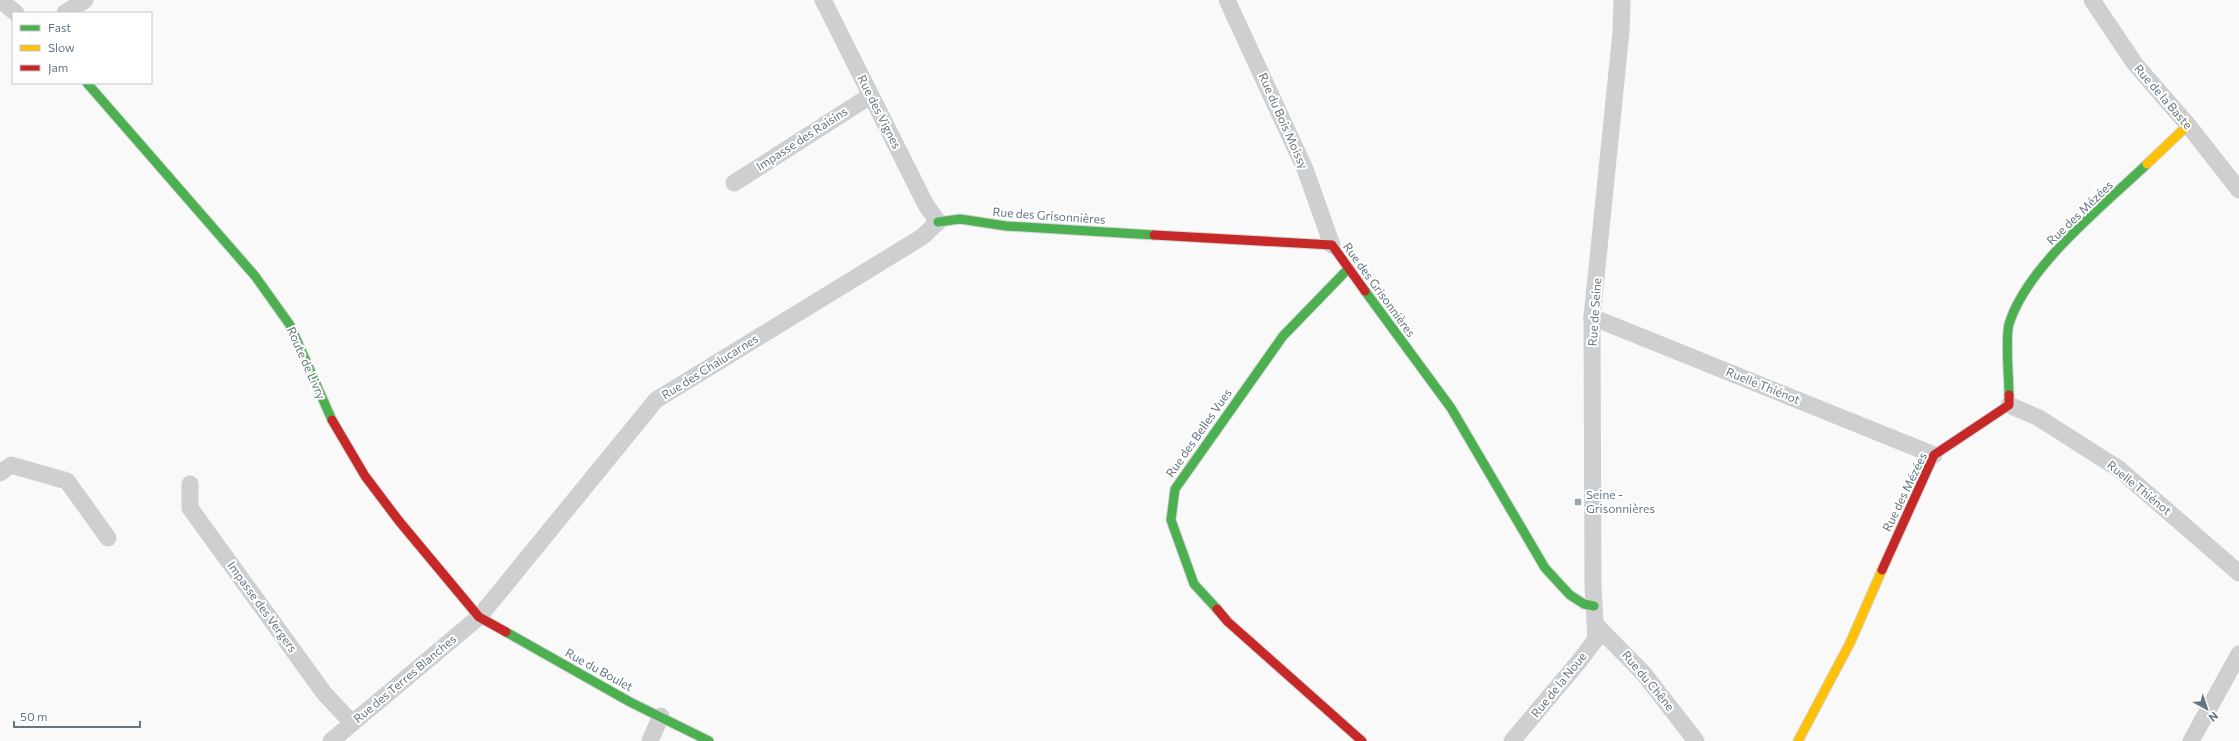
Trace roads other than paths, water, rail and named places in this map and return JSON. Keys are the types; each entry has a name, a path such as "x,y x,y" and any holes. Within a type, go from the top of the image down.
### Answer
{"street":[{"path":"0,0 15,12"},
{"path":"67,12 85,0"},
{"name":"Rue des Vignes","path":"822,0 926,205 938,222"},
{"name":"Rue du Bois Moissy","path":"1227,0 1305,169 1332,245"},
{"name":"Rue de Seine","path":"1596,625 1594,606 1592,317 1621,32 1622,0"},
{"name":"Rue de la Baste","path":"2092,0 2135,64 2188,125 2239,190"},
{"name":"Route de Livry","path":"88,84 255,276 290,325 326,409 365,476 399,521 479,617"},
{"name":"Impasse des Raisins","path":"734,183 870,96"},
{"name":"Rue des Mézées","path":"1798,741 1850,643 1934,455 2009,405 2008,326 2019,299 2048,259 2188,125"},
{"name":"Rue des Grisonnières","path":"938,222 960,219 1006,226 1332,245 1348,269 1451,408 1545,568 1570,595 1584,604 1594,606"},
{"name":"Rue des Chalucarnes","path":"479,617 656,400 922,237 938,222"},
{"name":"Rue des Belles Vues","path":"1348,269 1283,336 1197,457 1175,489 1171,520 1194,584 1223,617 1362,741"},
{"name":"Ruelle Thiénot","path":"1592,317 1934,455"},
{"name":"Ruelle Thiénot","path":"2009,405 2039,418 2119,469 2239,573"},
{"path":"0,473 11,466 68,481 108,538"},
{"name":"Impasse des Vergers","path":"190,484 190,508 324,693 352,723"},
{"name":"Rue du Boulet","path":"479,617 630,702 709,741"},
{"name":"Rue des Terres Blanches","path":"331,741 479,617"},
{"name":"Rue de la Noue","path":"1512,741 1596,639 1596,625"},
{"name":"Rue du Chêne","path":"1596,625 1644,674 1696,741"},
{"path":"2191,741 2239,654"},
{"path":"650,741 661,716"}],"place":[{"name":"Seine - Grisonnières","path":"1578,502"}]}
